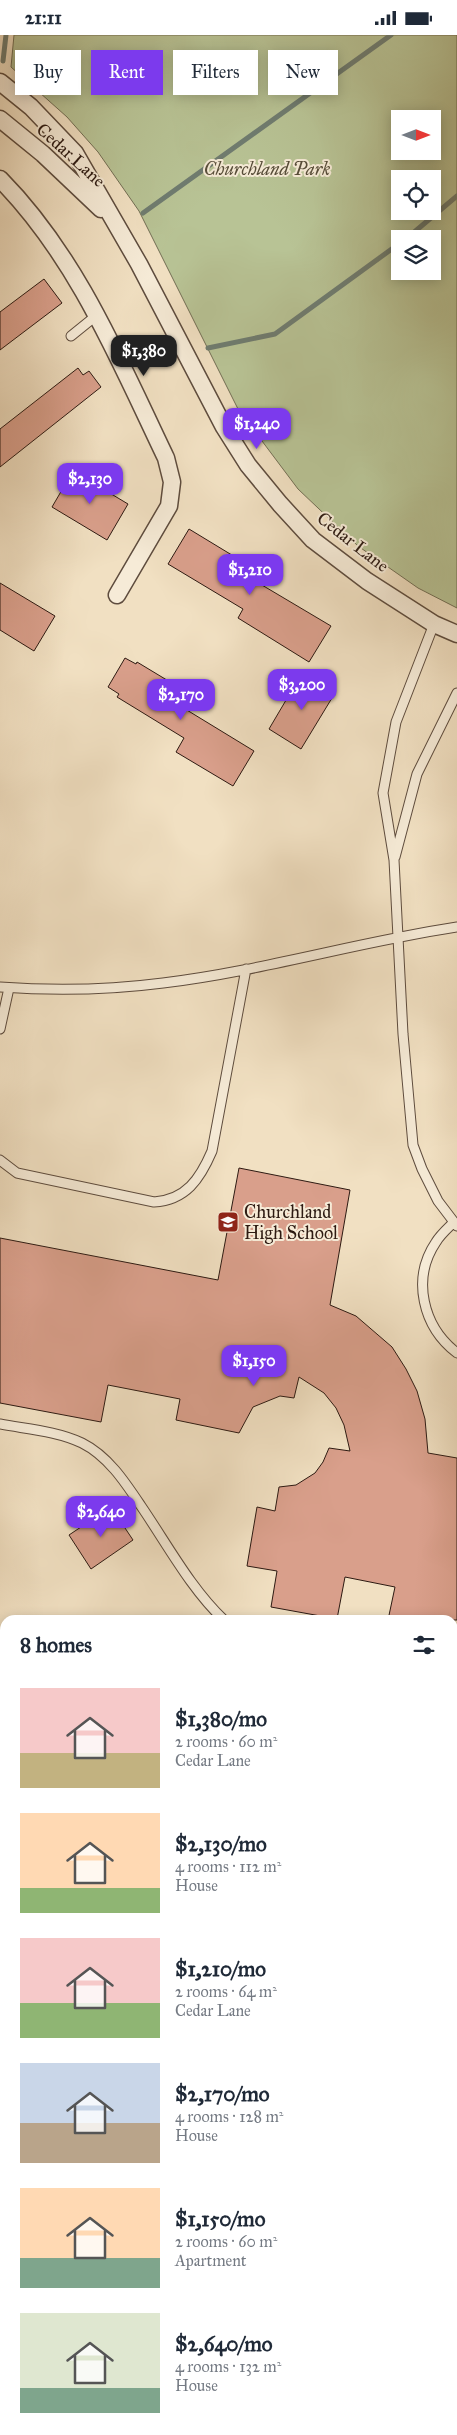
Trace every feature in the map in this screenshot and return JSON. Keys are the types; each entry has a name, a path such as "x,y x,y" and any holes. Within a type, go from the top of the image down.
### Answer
{"street":[{"name":"Cedar Lane","path":"0,82 31,107 75,153 139,263 224,427 248,465 312,540 367,581 434,624 457,634"},
{"name":"Cedar Lane","path":"0,119 43,154 113,221"},
{"path":"0,179 17,195 59,249 97,315 166,458 172,482 169,506 117,595"}],"lane":[{"path":"71,335 97,315"},
{"path":"434,624 396,723 383,793 394,860 407,1091 413,1145 422,1169 438,1201 456,1224 436,1242 425,1267 422,1294 429,1321 444,1343 457,1353"},
{"path":"394,860 416,774 457,693"},
{"path":"0,1029 4,987 94,990 132,987 246,969 398,936 457,927"},
{"path":"0,1160 17,1173 36,1179 154,1202 168,1201 180,1197 204,1169 212,1151 246,969"},
{"path":"0,1424 64,1436 82,1443 98,1454 126,1483 207,1602 219,1615"}],"green space":[{"name":"Churchland Park","path":"14,35 457,35 457,608 418,588 358,546 298,489 238,409 139,211 98,152 67,117 42,95 81,95 81,50 15,50 15,71 11,67"}],"building":[{"path":"44,279 62,303 0,350 0,312"},
{"path":"78,368 83,375 89,371 101,387 0,467 0,429"},
{"path":"73,471 128,504 107,540 52,507"},
{"path":"189,529 245,563 240,572 331,626 309,662 238,618 243,609 168,564"},
{"path":"0,583 55,616 34,651 0,630"},
{"path":"125,658 136,664 137,662 185,691 177,704 254,751 233,786 176,752 184,738 117,697 119,694 108,687"},
{"path":"302,673 335,693 301,749 269,729"},
{"path":"239,1168 350,1190 330,1305 356,1316 392,1347 417,1391 425,1419 428,1453 457,1458 457,1615 389,1615 395,1587 345,1577 338,1615 315,1615 271,1607 277,1571 247,1566 257,1507 275,1511 279,1487 296,1485 315,1473 323,1462 329,1448 350,1451 344,1425 336,1408 324,1393 299,1377 294,1398 280,1396 253,1407 239,1433 176,1420 180,1399 108,1385 101,1422 0,1403 0,1238 218,1280"},
{"path":"111,1507 133,1540 91,1569 69,1535"}],"waterway":[{"path":"3,61 6,35"},
{"path":"143,213 391,35"},
{"path":"417,230 457,196"},
{"path":"208,348 275,334 391,250"}],"place":[{"name":"Churchland High School","path":"228,1222"}]}
